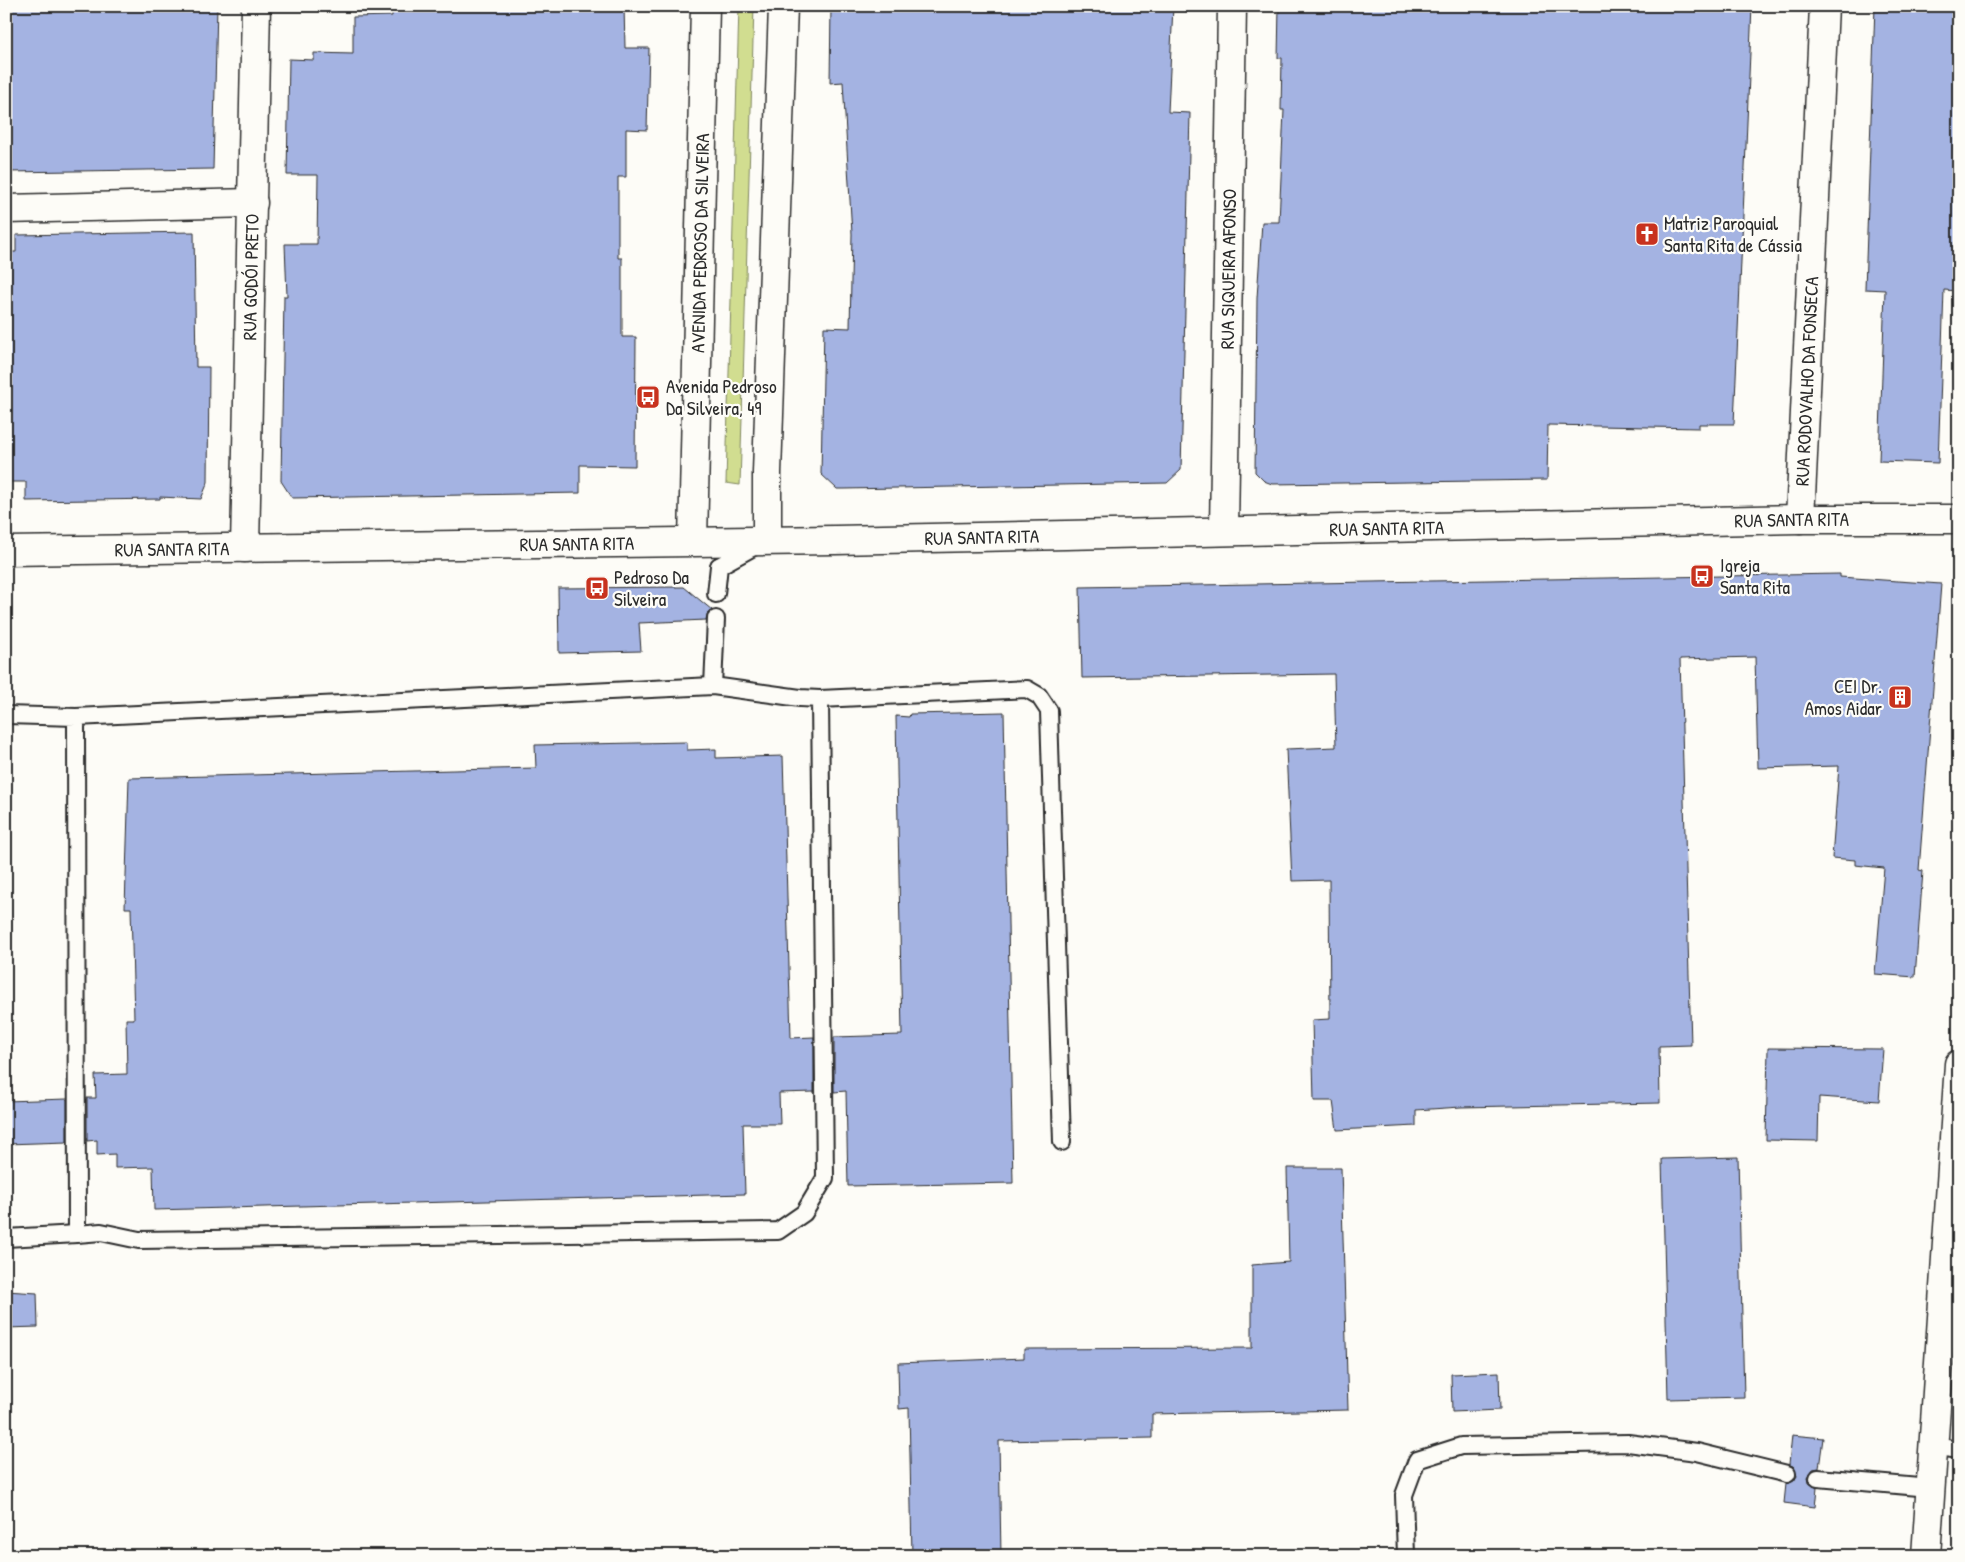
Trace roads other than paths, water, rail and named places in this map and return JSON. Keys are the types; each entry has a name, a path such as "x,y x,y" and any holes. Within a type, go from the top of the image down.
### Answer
{"main road":[{"name":"RUA GODÓI PRETO","path":"245,548 256,6"},
{"name":"AVENIDA PEDROSO DA SILVEIRA","path":"692,541 705,6"},
{"path":"767,540 783,6"},
{"name":"RUA SIQUEIRA AFONSO","path":"1224,530 1232,6"},
{"name":"RUA RODOVALHO DA FONSECA","path":"1800,518 1824,6"},
{"path":"6,209 253,203"},
{"name":"RUA SANTA RITA","path":"6,551 836,540 1800,518 1959,519"},
{"path":"1926,1556 1930,1488 1946,1448 1959,1064"}],"lane":[{"path":"719,566 767,540"},
{"path":"692,541 719,566"},
{"path":"716,594 719,566"},
{"path":"713,686 716,619"},
{"path":"6,715 76,717 713,686 820,699 1027,688 1040,696 1048,711 1062,1142"},
{"path":"6,1238 101,1232 139,1240 778,1231 804,1212 825,1178 820,699"},
{"path":"76,717 77,1234"},
{"path":"1406,1556 1404,1494 1417,1460 1461,1446 1628,1443 1697,1452 1788,1474"},
{"path":"1818,1478 1930,1488"}],"place":[{"name":"Matriz Paroquial Santa Rita de Cássia","path":"1647,234"},
{"name":"Avenida Pedroso Da Silveira, 49","path":"648,397"},
{"name":"Igreja Santa Rita","path":"1702,576"},
{"name":"Pedroso Da Silveira","path":"597,588"},
{"name":"CEI Dr. Amos Aidar","path":"1900,697"}]}
